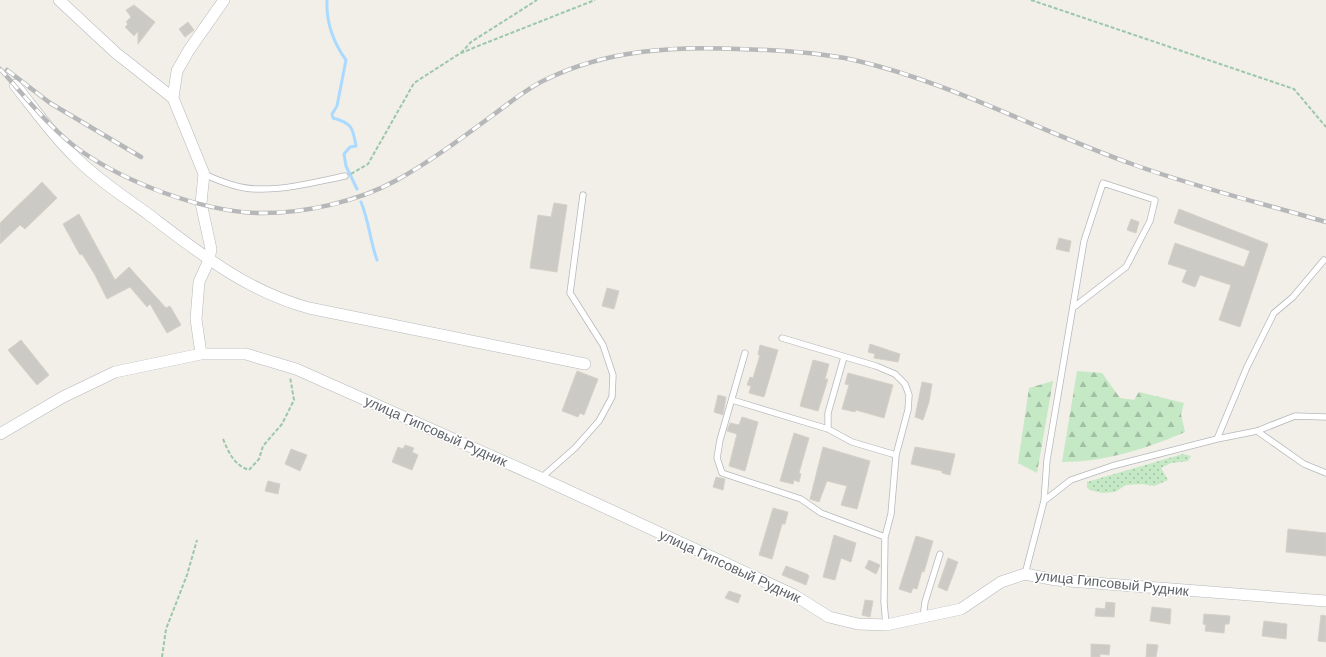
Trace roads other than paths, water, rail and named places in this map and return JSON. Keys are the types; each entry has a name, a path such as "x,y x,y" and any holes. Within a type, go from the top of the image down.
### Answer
{"street":[{"path":"173,98 177,71 189,50 224,0"},
{"path":"61,1 116,53 173,98 204,174 200,203 202,215 210,240 209,260 200,282 196,319 200,354"},
{"path":"15,85 56,137 82,164 209,260 243,282 292,304 584,364"},
{"name":"улица Гипсовый Рудник","path":"0,434 63,397 115,372 200,354 246,354 296,369 541,478 794,595 829,618 858,624 886,625 923,618 962,608 1001,582 1025,574 1056,580 1326,601"}],"lane":[{"path":"204,174 226,183 255,190 285,187 345,176"},
{"path":"1025,574 1044,501 1047,460 1084,241 1103,183 1155,200 1150,221 1126,267 1074,307"},
{"path":"541,478 580,443 599,420 612,398 613,375 603,345 570,293 583,195"},
{"path":"1217,439 1247,367 1274,313 1293,297 1324,260"},
{"path":"782,338 876,366 895,374 905,384 909,395 908,410 896,455 891,514 885,537 884,602 886,625"},
{"path":"745,353 717,458 722,473 801,500 821,513 885,537"},
{"path":"828,429 828,413 844,357"},
{"path":"732,400 828,429 852,442 896,455"},
{"path":"1044,501 1071,480 1112,466 1217,439 1257,432 1295,416 1326,416"},
{"path":"1257,432 1304,464 1326,474"},
{"path":"923,618 925,602 940,554"}],"waterway":[{"path":"327,0 331,32 337,46 346,60 337,106 332,114 333,118 348,124 354,135 356,146 350,147 344,154 346,166 357,189"},
{"path":"361,202 377,260"}],"railway":[{"path":"0,69 59,133 70,143 99,163 120,174 165,193 212,207 235,211 275,213 311,209 365,195 410,173 519,96 547,79 570,69 617,56 641,52 689,48 714,48 811,53 840,57 890,69 960,94 1132,164 1204,187 1326,222"},
{"path":"7,70 50,103 141,157"}]}
